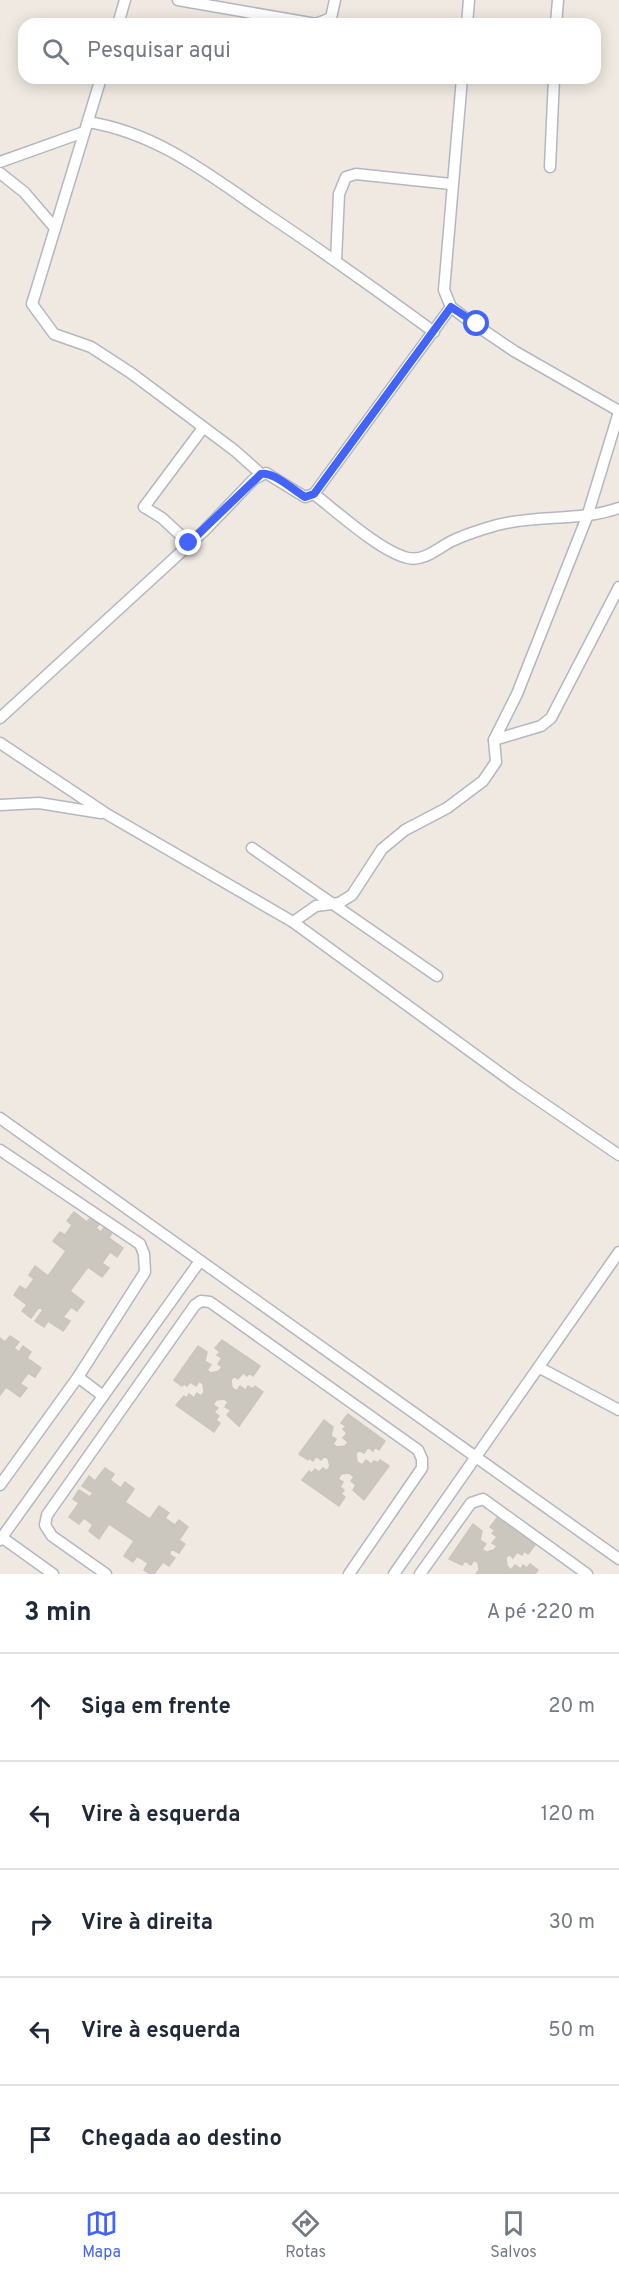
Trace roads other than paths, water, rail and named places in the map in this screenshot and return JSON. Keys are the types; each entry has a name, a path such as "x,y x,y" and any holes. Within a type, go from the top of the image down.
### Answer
{"street":[{"path":"119,18 125,0"},
{"path":"178,0 282,18"},
{"path":"331,18 335,0"},
{"path":"468,18 469,0"},
{"path":"556,18 558,0"},
{"path":"99,84 32,304 54,334 91,347 131,373 261,474"},
{"path":"293,922 316,906 339,903 351,895 382,849 405,830 447,808 483,781 496,762 494,740 517,694 587,517 619,411 514,351 451,307 444,290 451,184 461,84"},
{"path":"550,167 554,84"},
{"path":"0,162 86,127 119,127 178,153 336,261 434,332"},
{"path":"0,173 24,192 55,228"},
{"path":"336,261 339,194 346,177 356,174 451,184"},
{"path":"0,718 261,474 266,473 274,477 305,497 314,494 451,307"},
{"path":"189,543 162,518 144,507 203,428"},
{"path":"314,494 375,540 408,558 421,558 454,540 497,525 546,518 587,517 619,508"},
{"path":"494,740 541,726 551,718 619,587"},
{"path":"0,742 105,813 293,922 518,1086 619,1155"},
{"path":"0,805 39,803 105,813"},
{"path":"252,848 437,976"},
{"path":"0,1118 619,1559"},
{"path":"0,1150 140,1244 144,1254 145,1272 78,1377 0,1485"},
{"path":"394,1574 619,1252"},
{"path":"53,1574 1,1538 201,1262"},
{"path":"106,1574 52,1536 45,1525 47,1515 195,1305 201,1301 210,1302 418,1450 422,1459 422,1468 350,1573"},
{"path":"540,1368 619,1410"},
{"path":"78,1377 104,1396"},
{"path":"420,1574 471,1503 483,1499 588,1574"}]}
